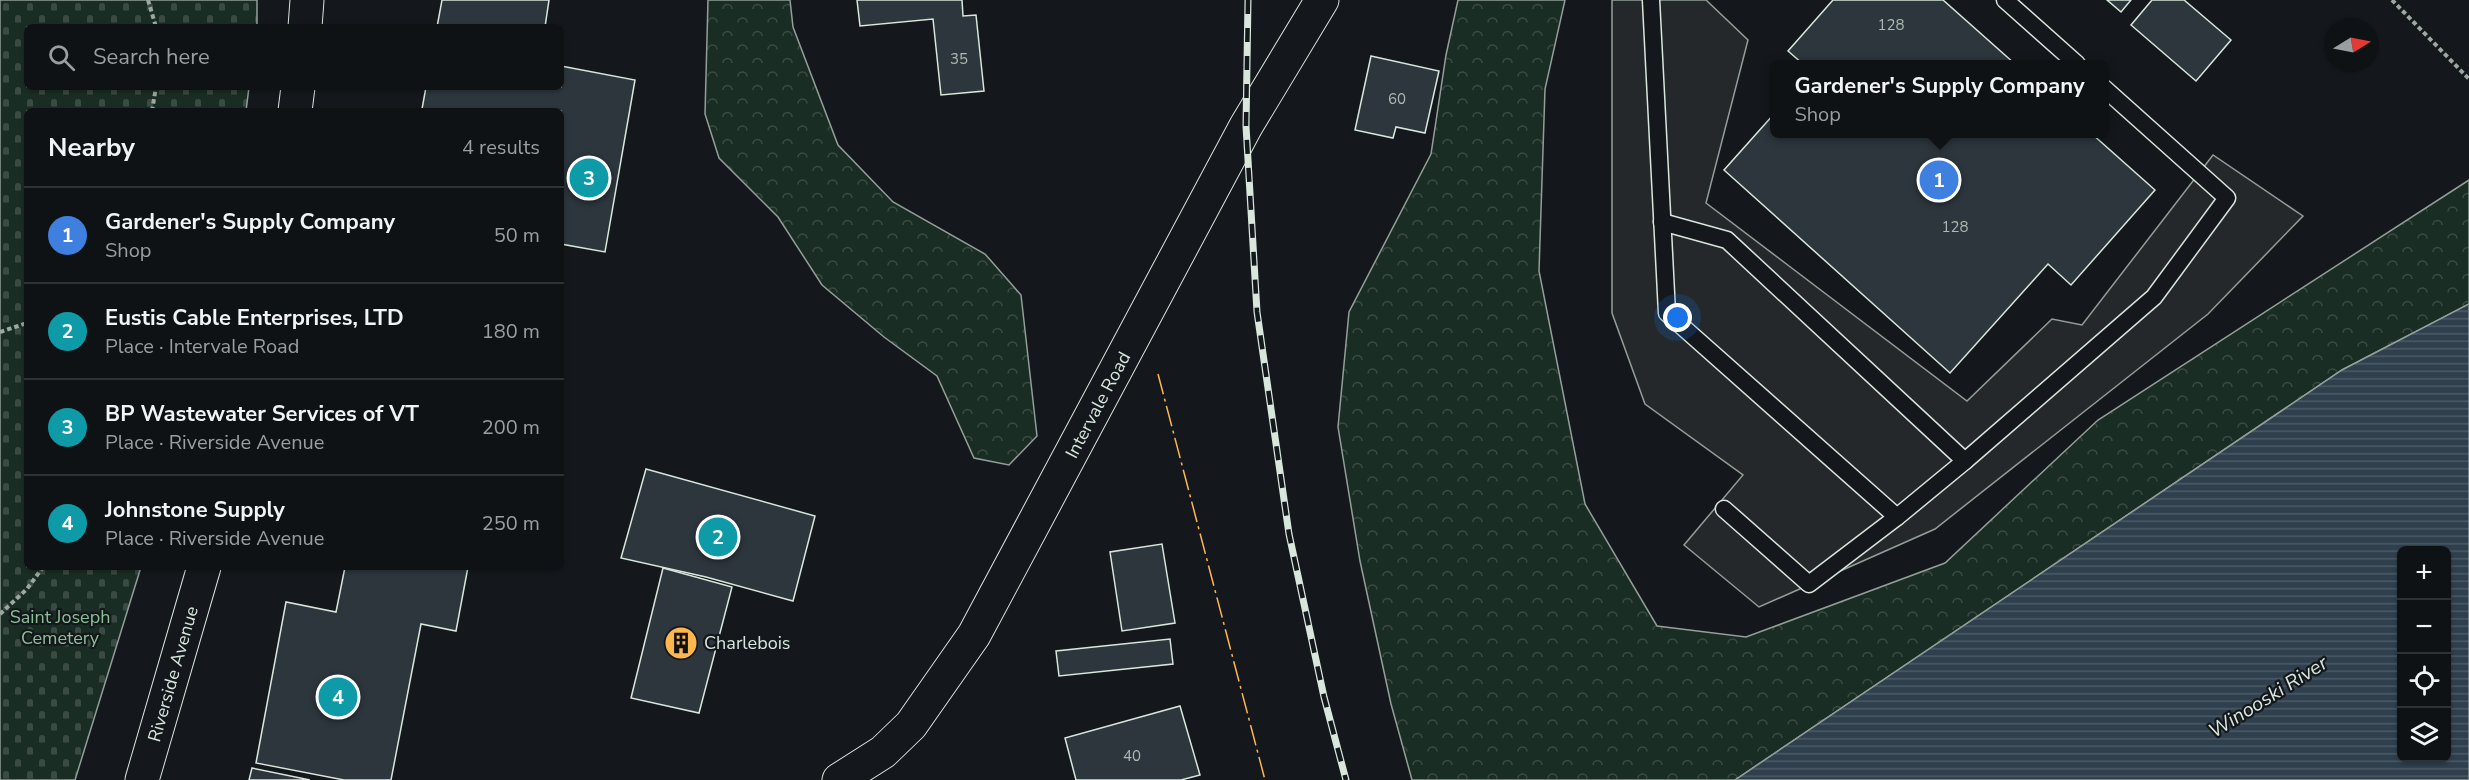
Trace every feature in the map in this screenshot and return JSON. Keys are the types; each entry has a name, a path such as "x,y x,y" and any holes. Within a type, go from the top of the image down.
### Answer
{"street":[{"path":"304,24 307,0"},
{"name":"Intervale Road","path":"839,780 883,752 911,725 974,635 1246,126 1322,0"},
{"path":"294,108 298,90"},
{"name":"Riverside Avenue","path":"142,780 203,570"}],"lane":[{"path":"1651,0 1667,313 1897,517"},
{"path":"2005,0 2072,60"},
{"path":"1724,509 1809,584 1897,517 1965,461 2154,297 2227,198 2109,92"},
{"path":"1662,222 1727,240 1965,461"}],"path":[{"path":"148,0 155,24"},
{"path":"2392,0 2469,79"},
{"path":"152,108 156,90"},
{"path":"0,332 24,324"},
{"path":"0,614 27,590 41,570"}],"green space":[{"name":"Saint Joseph Cemetery","path":"0,0 257,0 257,24 24,24 24,90 249,90 246,108 24,108 24,570 140,570 75,780 0,780"},
{"path":"708,0 790,0 793,27 838,145 893,202 985,254 1021,295 1037,436 1009,465 974,458 937,376 884,337 822,285 778,217 719,158 705,114"},
{"path":"1458,0 1565,0 1545,89 1539,271 1585,504 1657,626 1746,637 1945,563 2098,420 2469,180 2469,304 2342,370 1735,780 1412,780 1391,704 1360,561 1338,427 1349,312 1431,154 1446,55"}],"shaded area":[{"path":"1612,0 1706,0 1748,40 1706,203 1967,401 2052,319 2082,325 2213,155 2303,216 2208,314 1935,529 1759,607 1684,545 1743,475 1645,404 1612,313"}],"water":[{"name":"Winooski River","path":"2469,304 2469,780 1735,780 2342,370"}],"building":[{"path":"442,0 549,0 545,24 438,24"},
{"path":"857,0 962,0 963,16 976,15 984,91 941,95 933,19 860,26"},
{"path":"1833,0 1943,0 2010,60 1798,60 1788,51"},
{"path":"2107,0 2131,0 2121,12"},
{"path":"2152,0 2184,0 2231,40 2196,81 2131,25"},
{"path":"1371,56 1439,71 1425,133 1396,127 1393,138 1355,130"},
{"path":"564,67 635,80 605,252 564,245 564,108 422,108 425,90 564,90"},
{"path":"1770,118 1770,138 2096,138 2155,190 2071,285 2048,264 1950,373 1724,170"},
{"path":"646,469 815,516 793,601 706,577 621,558"},
{"path":"1162,544 1175,623 1122,631 1110,552"},
{"name":"Charlebois","path":"663,568 732,587 699,713 631,698"},
{"path":"344,570 467,570 456,631 421,624 391,780 344,780 256,763 286,602 336,612"},
{"path":"1170,639 1173,664 1059,676 1056,651"},
{"path":"1180,706 1200,775 1181,780 1076,780 1065,738"},
{"path":"252,768 310,780 249,780"}],"railway":[{"path":"1248,0 1246,126 1257,312 1289,534 1324,697 1346,780"}],"power":[{"path":"1158,374 1265,780"}],"place":[{"name":"BP Wastewater Services of VT","path":"589,178"},
{"name":"Gardener's Supply Company","path":"1939,180"},
{"name":"Eustis Cable Enterprises, LTD","path":"718,537"},
{"name":"Charlebois","path":"681,643"},
{"name":"Johnstone Supply","path":"338,697"}]}
